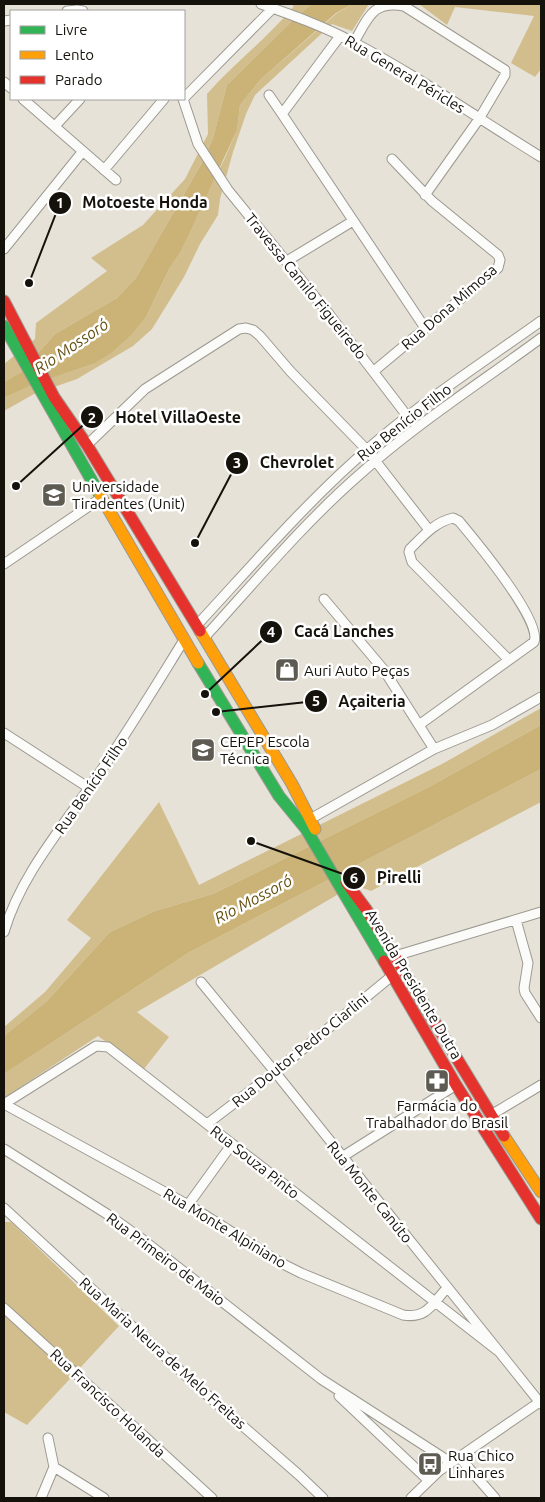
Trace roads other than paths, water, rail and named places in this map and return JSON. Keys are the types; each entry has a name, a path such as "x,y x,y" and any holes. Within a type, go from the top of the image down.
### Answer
{"main road":[{"name":"Avenida Presidente Dutra","path":"4,302 22,348 101,498 184,640 279,796 308,824"},
{"name":"Avenida Presidente Dutra","path":"4,326 22,348"},
{"name":"Avenida Presidente Dutra","path":"50,399 87,445 154,555 292,784 308,824 346,888 355,914 393,975 456,1085 539,1210"},
{"path":"140,563 154,555"},
{"name":"Avenida Presidente Dutra","path":"346,888 366,909 491,1115 541,1192"}],"street":[{"name":"Rua General Péricles","path":"261,4 354,42 541,157"},
{"path":"354,42 376,9 386,5 404,6 505,70 505,74 479,118 425,195"},
{"path":"185,96 277,9"},
{"path":"282,114 340,36"},
{"path":"269,95 425,328"},
{"path":"24,100 116,180"},
{"path":"55,126 79,100"},
{"path":"104,170 163,100"},
{"name":"Travessa Camilo Figueiredo","path":"184,100 198,144 228,190 287,261 416,427"},
{"path":"4,249 83,151"},
{"name":"Rua Dona Mimosa","path":"374,371 498,268 500,260 498,255 425,195 392,159"},
{"path":"287,261 353,221"},
{"name":"Rua Benício Filho","path":"196,625 317,498 367,450 408,417 541,321"},
{"path":"87,445 145,389 238,329 246,328 253,330 260,336 290,372 367,450 429,530"},
{"name":"Rua Benício Filho","path":"204,638 326,507 375,460 416,427 541,338"},
{"path":"4,564 101,498"},
{"path":"317,498 326,507"},
{"path":"419,726 509,660 535,639 533,626 501,573 459,521 453,518 448,519 429,530 410,549 412,562 509,660"},
{"path":"248,570 258,580"},
{"path":"324,599 384,670 434,749"},
{"name":"Rua Benício Filho","path":"4,932 8,907 134,723 184,640"},
{"path":"308,824 434,749 492,725 541,697"},
{"path":"4,733 89,788"},
{"path":"396,956 541,912"},
{"path":"516,920 528,962 524,993 541,1018"},
{"name":"Rua Doutor Pedro Ciarlini","path":"207,1124 275,1072 393,975"},
{"name":"Rua Monte Canúto","path":"201,982 541,1402"},
{"name":"Rua Souza Pinto","path":"4,1104 96,1046 108,1047 498,1351"},
{"path":"342,1157 456,1085"},
{"path":"491,1115 541,1085"},
{"name":"Rua Monte Alpiniano","path":"4,1104 188,1205 281,1263 402,1315 413,1317 422,1314 447,1288"},
{"path":"188,1205 232,1144"},
{"name":"Rua Primeiro de Maio","path":"4,1149 142,1239 321,1379 450,1462"},
{"name":"Rua Maria Neura de Melo Freitas","path":"4,1208 198,1387 292,1468 323,1498"},
{"name":"Rua Francisco Holanda","path":"4,1308 212,1498"},
{"name":"Rua Primeiro de Maio","path":"321,1379 428,1480"},
{"path":"411,1498 428,1480 450,1462 541,1402"},
{"path":"42,1498 54,1467 48,1438"},
{"path":"459,1457 495,1498"},
{"path":"54,1467 104,1498"}],"water":[{"name":"Rio Mossoró","path":"312,4 352,4 336,13 260,80 240,105 237,130 180,253 169,269 147,315 132,334 111,353 93,364 31,385 4,398 4,382 21,372 55,334 117,298 136,278 203,161 213,138 227,85 296,17"},
{"name":"Rio Mossoró","path":"541,725 541,769 188,953 4,1074 4,1036 47,1001 110,932 155,911 213,894 427,788"}],"place":[{"name":"Motoeste Honda","path":"29,283"},
{"name":"Hotel VillaOeste","path":"16,486"},
{"name":"Universidade Tiradentes (Unit)","path":"54,495"},
{"name":"Chevrolet","path":"195,543"},
{"name":"Auri Auto Peças","path":"287,670"},
{"name":"Cacá Lanches","path":"205,694"},
{"name":"Açaiteria","path":"216,712"},
{"name":"CEPEP Escola Técnica","path":"203,750"},
{"name":"Pirelli","path":"251,841"},
{"name":"Farmácia do Trabalhador do Brasil","path":"437,1081"},
{"name":"Rua Chico Linhares","path":"430,1464"}]}
